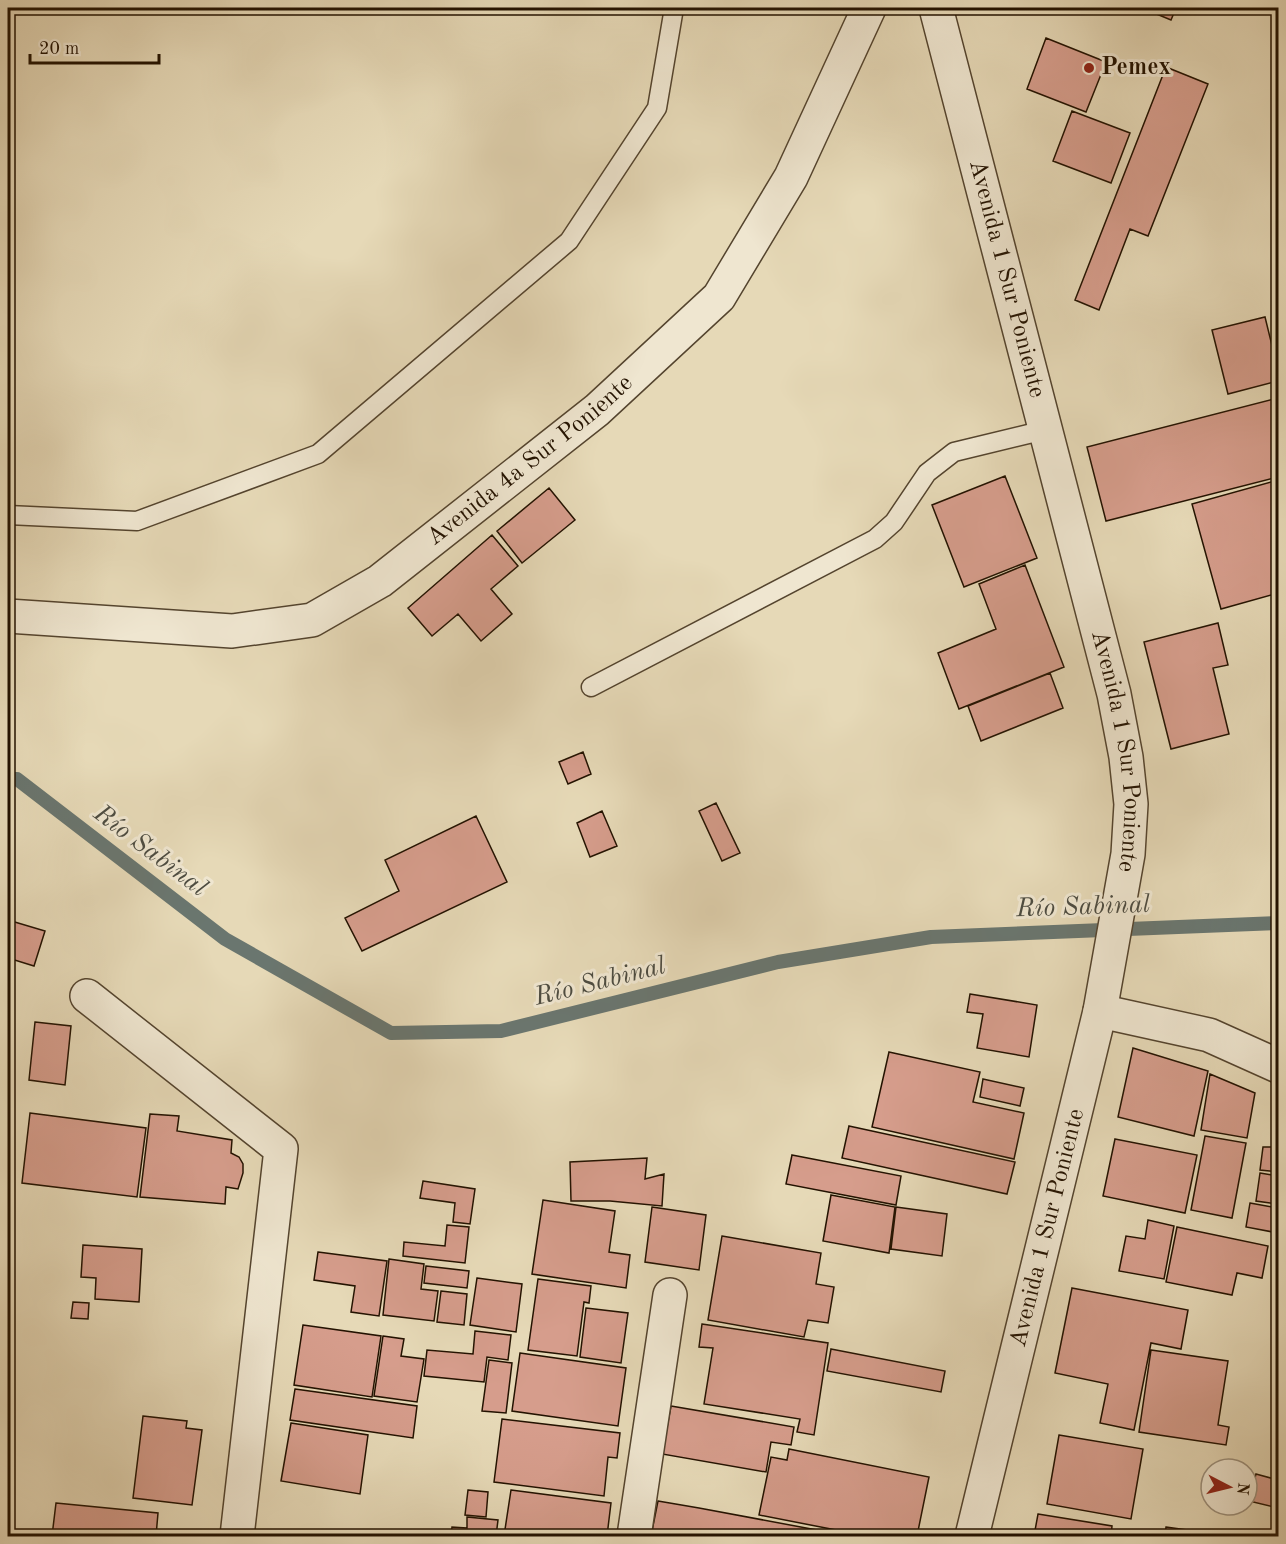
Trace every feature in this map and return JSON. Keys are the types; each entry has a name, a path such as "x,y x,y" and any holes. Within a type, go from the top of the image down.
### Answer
{"street":[{"name":"Avenida 4a Sur Poniente","path":"8,616 232,631 312,621 380,581 597,410 719,297 791,177 869,8"},
{"name":"Avenida 1 Sur Poniente","path":"936,8 1116,705 1126,757 1131,804 1128,854 1103,999 972,1536"},
{"path":"87,996 281,1149 237,1536"},
{"path":"1103,999 1209,1035 1278,1066"},
{"path":"634,1536 670,1295"}],"lane":[{"path":"8,515 137,521 318,454 569,241 657,108 674,8"},
{"path":"591,687 875,539 894,522 927,473 954,452 1045,430"}],"building":[{"path":"1142,8 1176,8 1171,20"},
{"path":"1046,38 1106,62 1086,112 1027,89"},
{"path":"1166,67 1208,84 1148,236 1130,229 1099,310 1075,300"},
{"path":"1072,111 1130,133 1111,183 1053,161"},
{"path":"1265,317 1278,370 1278,381 1228,394 1212,330"},
{"path":"1278,398 1278,477 1106,521 1087,447"},
{"path":"1005,476 1037,558 964,587 932,505"},
{"path":"1278,480 1278,593 1221,609 1192,504"},
{"path":"549,488 575,520 522,563 497,531"},
{"path":"492,535 518,566 491,589 512,614 481,641 458,614 432,636 408,608"},
{"path":"1025,565 1064,667 959,709 938,653 996,629 979,584"},
{"path":"1218,623 1228,665 1213,668 1229,734 1171,749 1144,642"},
{"path":"1050,673 1063,708 981,741 968,706"},
{"path":"583,752 591,774 568,784 559,762"},
{"path":"716,803 740,853 722,861 699,811"},
{"path":"602,811 617,846 590,857 577,823"},
{"path":"476,816 507,882 362,951 345,918 399,891 385,860"},
{"path":"8,920 45,931 34,966 8,958"},
{"path":"970,994 1037,1005 1029,1057 977,1048 983,1014 967,1012"},
{"path":"35,1022 71,1026 65,1085 29,1080"},
{"path":"1133,1048 1208,1071 1194,1136 1118,1117"},
{"path":"889,1052 980,1072 973,1102 1024,1113 1014,1159 872,1127"},
{"path":"1210,1074 1255,1093 1247,1138 1201,1130"},
{"path":"983,1079 1024,1088 1020,1106 980,1097"},
{"path":"30,1113 146,1128 137,1197 22,1183"},
{"path":"150,1114 179,1116 177,1131 232,1140 231,1153 239,1157 243,1164 243,1173 238,1189 226,1187 225,1204 140,1197"},
{"path":"849,1126 1015,1162 1007,1194 842,1158"},
{"path":"1205,1136 1246,1143 1232,1218 1191,1210"},
{"path":"1115,1139 1197,1155 1185,1213 1103,1196"},
{"path":"1263,1147 1278,1147 1278,1172 1260,1170"},
{"path":"792,1155 901,1176 896,1205 786,1184"},
{"path":"647,1158 645,1179 664,1174 662,1206 610,1201 571,1201 570,1162"},
{"path":"1260,1173 1278,1176 1278,1204 1256,1201"},
{"path":"423,1181 475,1189 470,1224 453,1222 455,1203 420,1198"},
{"path":"831,1195 895,1207 889,1253 823,1241"},
{"path":"543,1200 615,1211 609,1252 630,1255 626,1288 532,1274"},
{"path":"1250,1203 1278,1208 1278,1233 1246,1227"},
{"path":"652,1207 706,1215 699,1270 645,1262"},
{"path":"896,1207 947,1214 942,1256 891,1249"},
{"path":"1148,1220 1174,1226 1164,1279 1119,1271 1126,1236 1145,1239"},
{"path":"447,1225 469,1227 465,1263 403,1256 404,1242 445,1246"},
{"path":"1177,1227 1268,1246 1262,1278 1237,1273 1232,1295 1166,1282"},
{"path":"722,1236 821,1253 816,1284 834,1287 828,1323 808,1320 804,1337 708,1320"},
{"path":"83,1245 142,1249 139,1302 95,1299 96,1278 81,1277"},
{"path":"318,1252 387,1261 379,1316 351,1312 355,1286 314,1280"},
{"path":"389,1259 424,1264 421,1289 438,1291 434,1321 383,1315"},
{"path":"426,1266 469,1271 467,1288 424,1283"},
{"path":"477,1278 522,1284 516,1332 470,1325"},
{"path":"538,1279 591,1286 589,1303 584,1302 577,1356 528,1350"},
{"path":"1072,1288 1188,1310 1181,1349 1151,1343 1134,1430 1100,1423 1108,1384 1055,1373"},
{"path":"441,1291 467,1294 464,1325 437,1322"},
{"path":"73,1302 89,1303 88,1319 71,1318"},
{"path":"586,1308 628,1313 621,1363 580,1357"},
{"path":"702,1324 828,1343 814,1435 797,1432 800,1419 704,1404 713,1348 699,1347"},
{"path":"303,1325 381,1336 372,1397 294,1385"},
{"path":"475,1331 511,1335 508,1360 487,1357 484,1382 424,1376 427,1350 473,1354"},
{"path":"383,1336 404,1339 401,1356 424,1359 417,1402 374,1396"},
{"path":"831,1349 945,1371 941,1392 827,1371"},
{"path":"1151,1350 1228,1361 1218,1425 1229,1427 1226,1445 1139,1432"},
{"path":"520,1353 626,1368 618,1426 512,1411"},
{"path":"489,1360 512,1363 506,1413 482,1411"},
{"path":"295,1389 417,1406 413,1438 290,1420"},
{"path":"671,1406 794,1427 791,1445 771,1442 766,1472 662,1454"},
{"path":"143,1416 187,1421 186,1428 202,1430 192,1505 133,1498"},
{"path":"502,1419 620,1433 617,1458 608,1457 604,1496 494,1482"},
{"path":"291,1423 368,1435 360,1494 281,1481"},
{"path":"1059,1435 1143,1449 1131,1519 1047,1504"},
{"path":"1278,1437 1278,1463 1273,1462"},
{"path":"789,1449 929,1477 917,1536 867,1536 759,1515 771,1457 787,1460"},
{"path":"1259,1475 1278,1480 1278,1508 1259,1503"},
{"path":"468,1490 488,1492 486,1517 465,1515"},
{"path":"511,1490 611,1503 607,1536 504,1536"},
{"path":"658,1501 699,1508 849,1536 651,1536"},
{"path":"56,1503 158,1513 156,1536 52,1536"},
{"path":"1038,1514 1112,1526 1111,1536 1034,1536"},
{"path":"467,1517 498,1520 496,1536 451,1536 452,1527 467,1528"},
{"path":"1166,1527 1230,1536 1165,1536"}],"waterway":[{"name":"Río Sabinal","path":"8,779 17,779 225,939 391,1033 501,1031 778,962 931,937 1278,923"}],"place":[{"name":"Pemex","path":"1089,68"}]}
